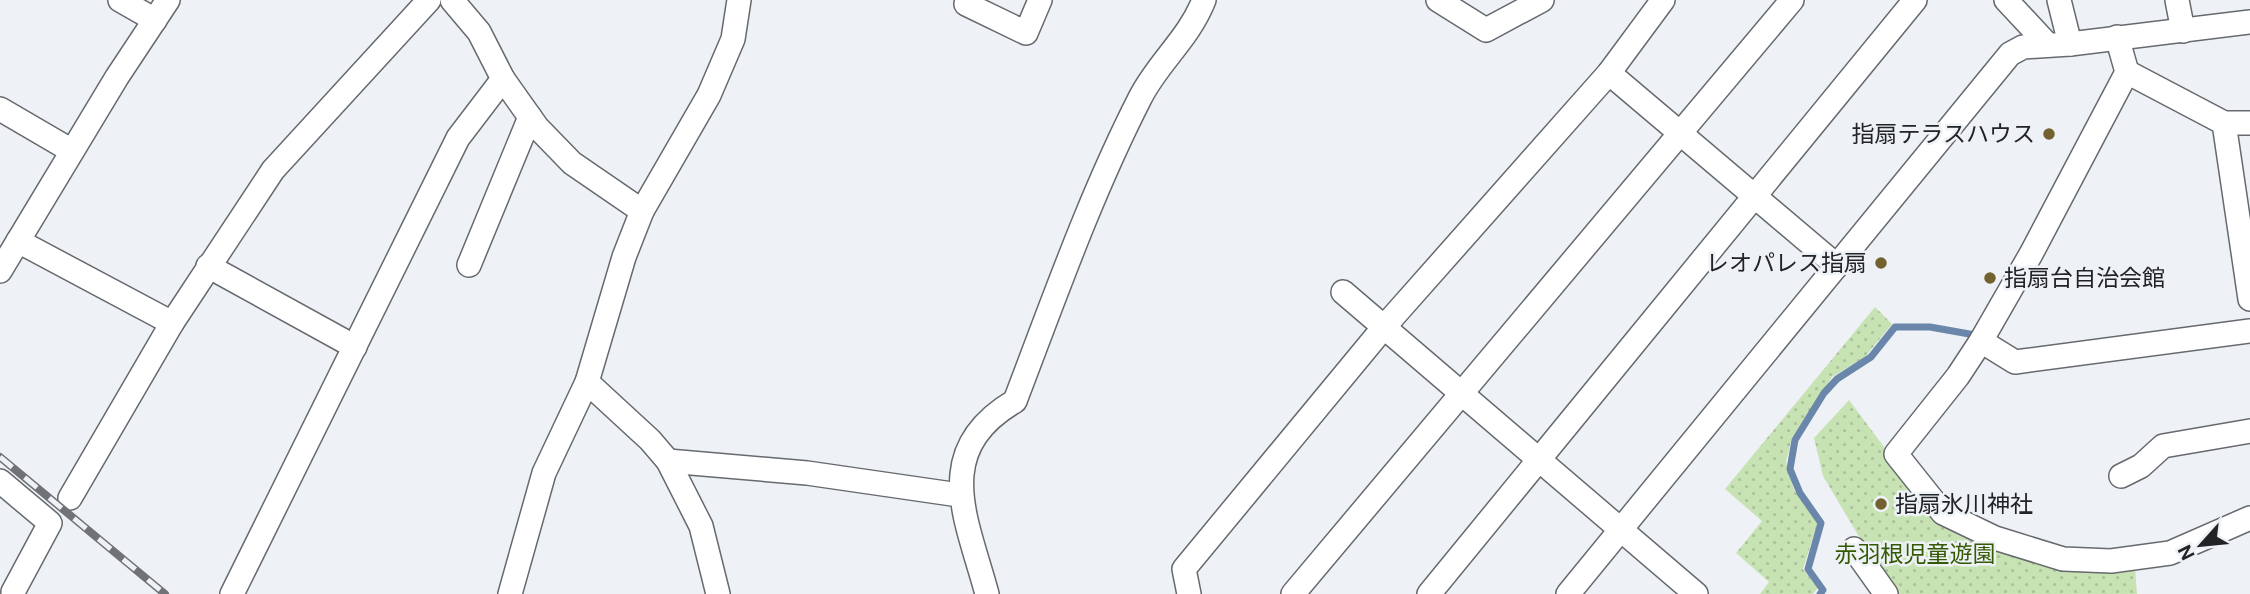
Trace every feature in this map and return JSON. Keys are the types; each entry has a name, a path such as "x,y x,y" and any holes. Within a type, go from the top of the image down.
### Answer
{"street":[{"path":"120,0 155,20"},
{"path":"0,271 168,0"},
{"path":"452,0 479,32 503,79 530,117 572,163 642,211"},
{"path":"510,594 544,473 587,382 624,257 642,211 709,95 733,39 739,0"},
{"path":"967,0 966,4 1026,33 1040,0"},
{"path":"987,594 959,495 965,460 978,432 994,414 1015,401 1093,199 1141,95 1193,26 1204,0"},
{"path":"1438,0 1486,30 1542,0"},
{"path":"1189,594 1184,569 1384,327 1609,73 1663,0"},
{"path":"1293,594 1792,0"},
{"path":"1429,594 1914,0"},
{"path":"2006,0 2059,45"},
{"path":"2059,0 2059,45"},
{"path":"2176,0 2183,32"},
{"path":"70,498 172,323 273,170 424,1"},
{"path":"1568,594 1619,528 2010,54 2023,47 2183,32 2250,22"},
{"path":"2117,37 2126,72 2031,254 1958,376 1896,454 1943,513 1995,538 2063,559 2111,561 2170,553 2250,518"},
{"path":"2126,72 2224,123 2250,123"},
{"path":"1609,73 1680,136 1837,265"},
{"path":"232,594 458,138 503,79"},
{"path":"0,109 72,151"},
{"path":"469,265 530,117"},
{"path":"2224,123 2250,299"},
{"path":"18,241 172,323"},
{"path":"208,265 355,347"},
{"path":"1343,292 1696,594"},
{"path":"1981,341 2015,362 2250,331"},
{"path":"587,382 650,440 668,461 701,526 718,594"},
{"path":"2121,475 2141,466 2163,446 2250,431"},
{"path":"668,461 807,473 959,495"},
{"path":"0,481 50,523 10,590"},
{"path":"1854,549 1886,594"}],"green space":[{"path":"1875,307 1892,324 1865,357 1832,377 1792,438 1786,462 1794,490 1818,522 1803,569 1818,588 1813,594 1760,594 1769,582 1736,553 1762,521 1725,489"},
{"name":"赤羽根児童遊園","path":"1849,400 1940,522 2135,566 2137,594 1893,594 1823,476 1814,438"}],"waterway":[{"path":"1820,594 1823,590 1808,569 1821,523 1800,493 1790,469 1795,440 1824,393 1837,379 1871,357 1895,327 1930,327 1975,335"}],"railway":[{"path":"0,457 165,594"}],"place":[{"name":"指扇テラスハウス","path":"2049,134"},
{"name":"レオパレス指扇","path":"1881,263"},
{"name":"指扇台自治会館","path":"1990,278"},
{"name":"指扇氷川神社","path":"1881,504"}]}
